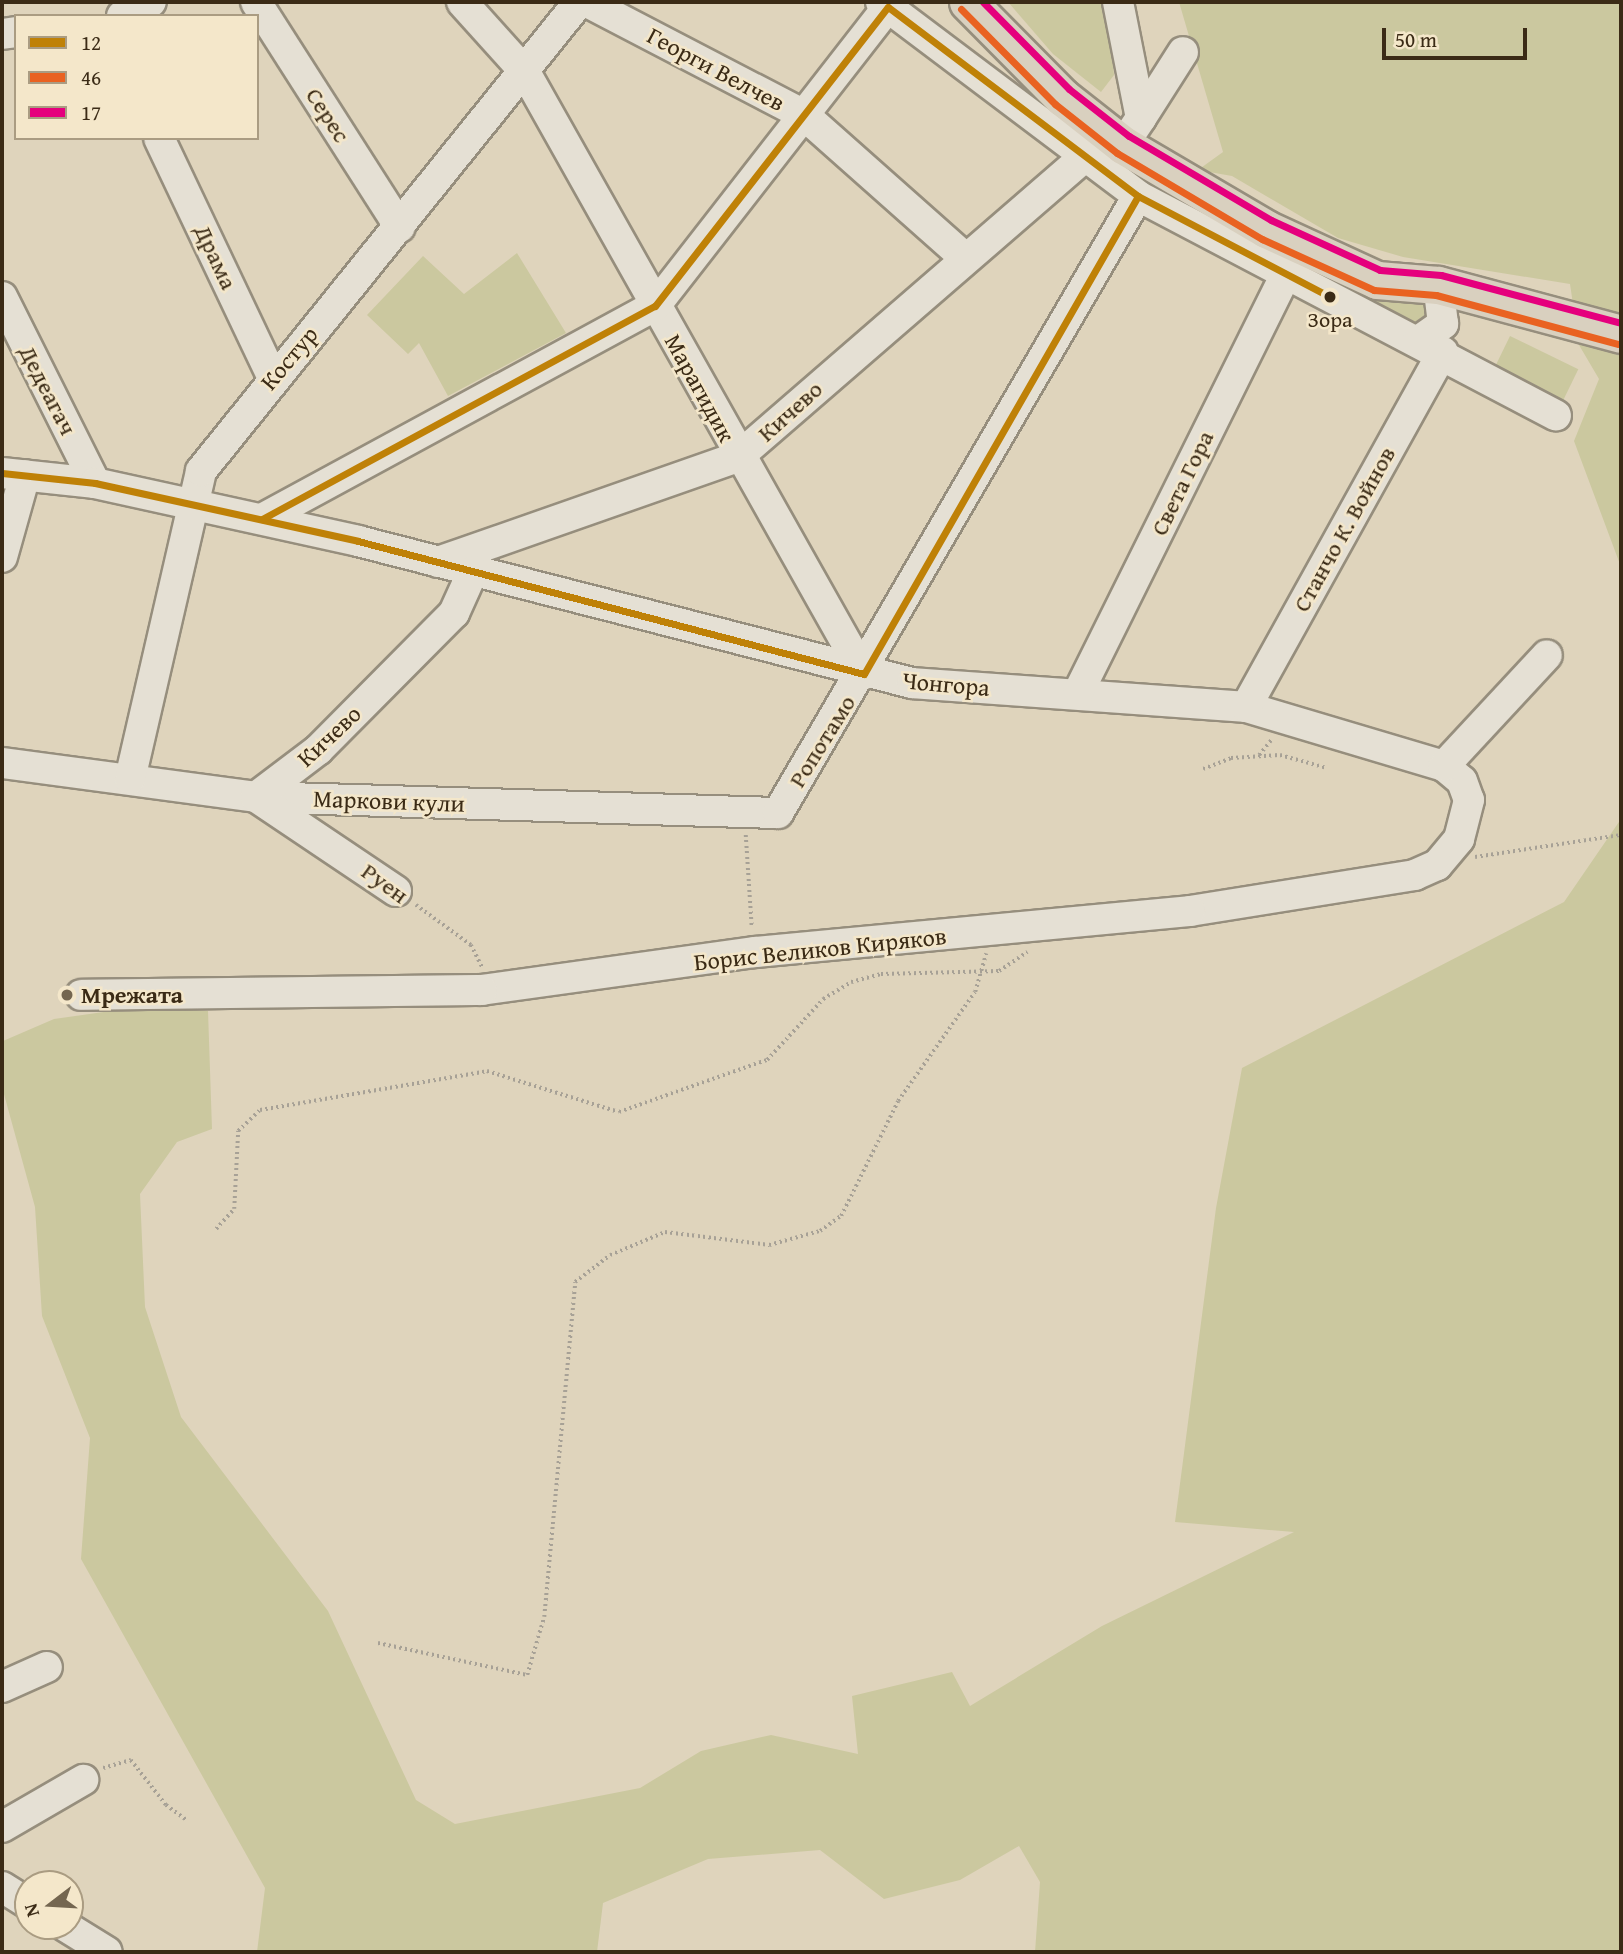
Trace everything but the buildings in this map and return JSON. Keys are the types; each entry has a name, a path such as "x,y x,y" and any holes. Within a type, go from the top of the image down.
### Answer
{"main road":[{"path":"968,2 1062,97 1132,132 1259,242 1377,280 1438,285 1613,326"}],"street":[{"path":"126,14 151,2"},
{"name":"Серес","path":"256,2 400,227"},
{"name":"Марагидик","path":"462,2 525,72 738,457 864,674"},
{"name":"Костур","path":"130,779 190,503 201,471 272,376 400,227 579,2"},
{"name":"Георги Велчев","path":"587,2 804,115 964,257"},
{"path":"1118,2 1132,132"},
{"path":"262,519 655,306 804,115 884,5 1138,196 1259,242 1286,274 1556,415"},
{"path":"1132,132 1182,52"},
{"name":"Драма","path":"160,140 272,376"},
{"name":"Кичево","path":"438,562 738,457 964,257 1084,157"},
{"name":"Ропотамо","path":"778,813 864,674 1138,196"},
{"name":"Света Гора","path":"1078,693 1286,274"},
{"path":"1430,347 1443,324 1438,285"},
{"name":"Дедеагач","path":"2,297 95,483"},
{"name":"Станчо К. Войнов","path":"1246,707 1430,347"},
{"path":"2,557 13,474"},
{"name":"Чонгора","path":"13,474 95,483 262,519 473,571 864,674 912,683 1246,707 1444,766"},
{"name":"Кичево","path":"256,797 318,750 454,613 473,571"},
{"path":"1444,766 1547,655"},
{"name":"Борис Великов Киряков","path":"81,995 482,990 755,952 1190,911 1415,875 1448,853 1466,822 1469,800 1462,781 1444,766"},
{"name":"Маркови кули","path":"3,768 130,779 256,797 778,813"},
{"name":"Руен","path":"256,797 396,891"},
{"path":"2,1687 47,1667"},
{"path":"2,1827 82,1780"},
{"path":"84,1938 107,1952"}],"path":[{"path":"1203,769 1231,758 1279,755 1327,768"},
{"path":"747,812 745,862 755,952"},
{"path":"1448,853 1494,858 1621,835"},
{"name":"Руен","path":"396,891 471,945 482,960 482,990"},
{"path":"216,1229 234,1209 238,1131 260,1110 487,1071 619,1112 767,1060 823,999 851,982 881,974 979,974 1018,962 1036,927"},
{"path":"378,1643 527,1675 544,1617 575,1282 610,1255 665,1232 769,1245 799,1239 841,1216 898,1101 955,1024 979,974 989,932"},
{"path":"82,1780 131,1760 166,1805 188,1821"}],"shaded area":[{"path":"1008,2 1108,2 1114,75 1101,92 1053,54"},
{"path":"1179,2 1621,2 1621,567 1574,441 1599,379 1579,345 1570,284 1403,257 1338,238 1232,176 1198,170 1223,152"},
{"path":"517,253 566,333 448,396 419,343 408,354 367,315 423,256 464,294"},
{"path":"1372,287 1423,295 1427,316 1414,322 1367,297"},
{"path":"1510,336 1578,369 1559,410 1490,376"},
{"path":"1621,819 1621,1952 1035,1952 1040,1882 1019,1846 960,1880 884,1899 820,1850 708,1859 603,1903 597,1952 257,1952 265,1888 81,1559 90,1438 42,1316 35,1207 2,1087 3,1041 54,1019 139,1007 208,1011 212,1129 177,1142 140,1194 145,1307 181,1417 328,1611 416,1800 455,1824 640,1788 701,1751 771,1735 858,1754 852,1696 952,1672 970,1706 1102,1626 1294,1532 1175,1522 1216,1208 1242,1068 1564,902"}],"transit line":[{"name":"17","path":"983,2 1069,89 1129,136 1271,220 1380,270 1441,275 1621,323"},
{"name":"12","path":"262,519 655,306 888,7 1138,196 1330,297"},
{"name":"46","path":"961,9 1055,104 1117,153 1262,239 1374,290 1436,295 1618,344"},
{"name":"12","path":"2,473 95,483 358,541 864,674 1138,196"}],"place":[{"name":"Зора","path":"1330,297"},
{"name":"Мрежата","path":"67,995"}]}
